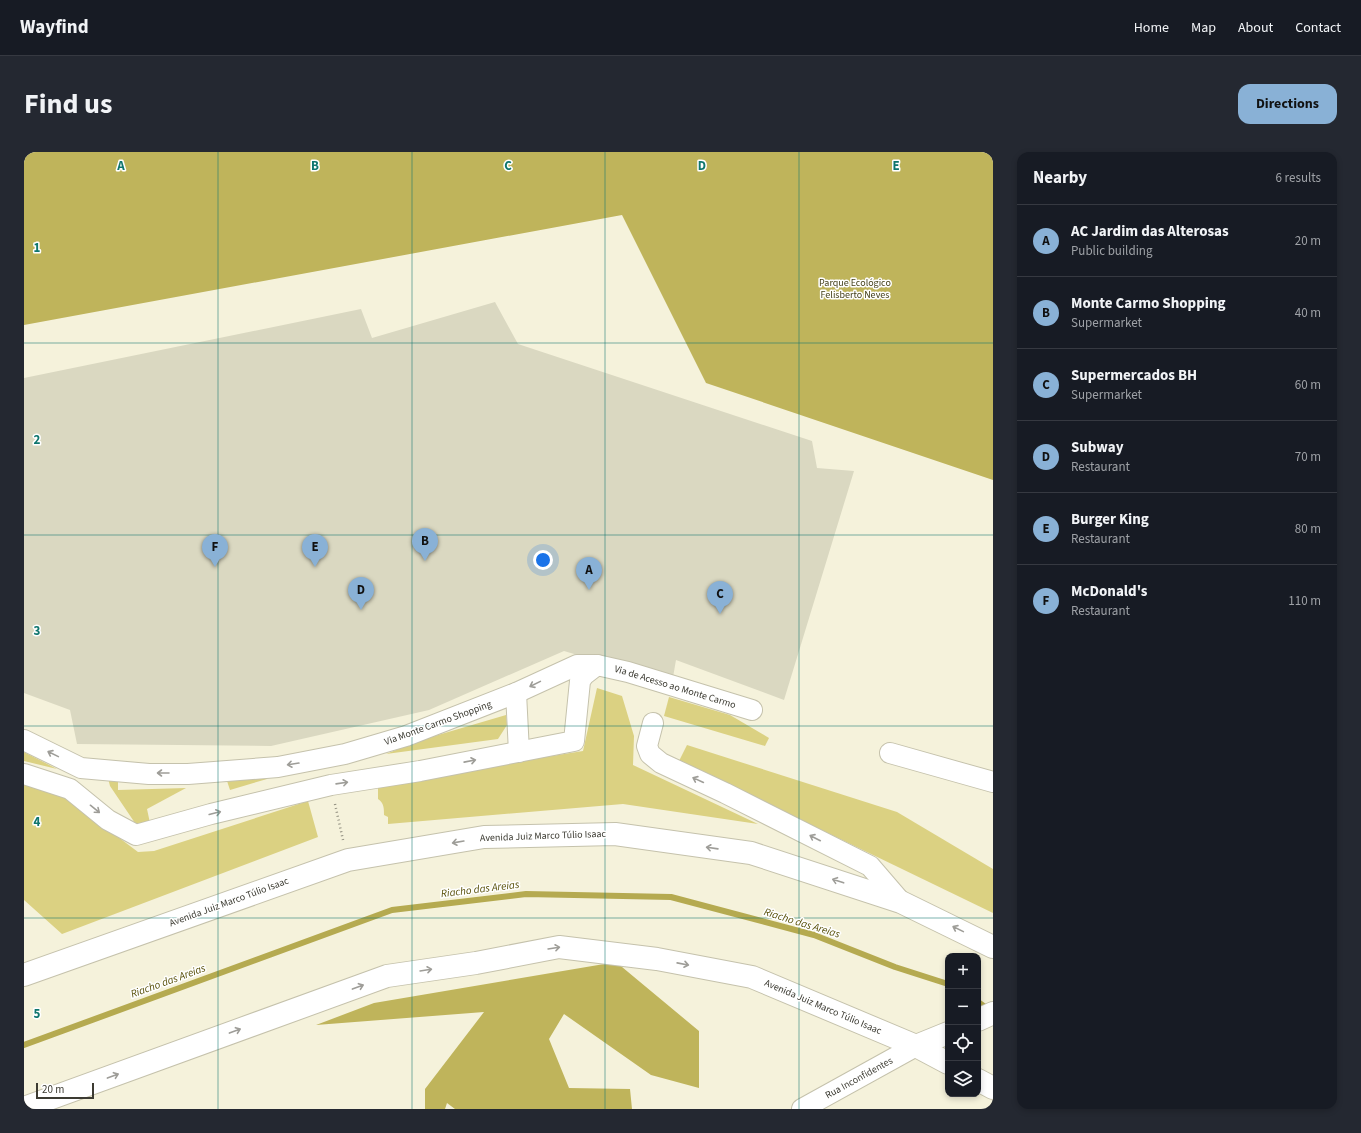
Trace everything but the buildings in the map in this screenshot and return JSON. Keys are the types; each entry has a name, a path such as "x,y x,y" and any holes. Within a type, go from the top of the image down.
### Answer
{"main road":[{"name":"Avenida Juiz Marco Túlio Isaac","path":"24,975 348,860 484,837 615,834 751,853 901,902 993,947"},
{"name":"Avenida Juiz Marco Túlio Isaac","path":"24,1108 388,976 476,963 559,947 657,959 752,977 916,1046 945,1061"},
{"path":"981,1019 993,1013"},
{"path":"916,1046 945,1034"},
{"path":"981,1082 993,1088"}],"street":[{"name":"Via Monte Carmo Shopping","path":"81,768 149,774 188,774 278,767 305,762 345,754 406,736 516,693 577,664 597,665"},
{"path":"24,774 70,789 108,820 136,835 211,814 330,785 420,771 574,741 580,681 584,675 597,665"},
{"name":"Via de Acesso ao Monte Carmo","path":"597,665 628,672 752,710"},
{"path":"557,673 573,685 579,696"},
{"path":"516,693 519,752"},
{"path":"653,723 646,746 650,754 661,763 725,793 870,866 901,902"},
{"path":"24,740 81,768 70,789"},
{"path":"890,753 993,782"},
{"name":"Rua Inconfidentes","path":"802,1109 916,1046"}],"path":[{"path":"330,785 348,860"}],"shaded area":[{"path":"597,688 622,696 634,736 633,765 758,824 623,804 388,824 388,817 384,815 383,806 378,799 378,784 583,751"},
{"path":"669,697 730,715 769,738 765,746 664,716"},
{"path":"506,715 507,725 498,739 386,754 421,740"},
{"path":"687,745 897,812 993,869 993,913 679,761"},
{"path":"24,752 57,769 24,761"},
{"path":"118,773 118,790 186,788 147,809 150,823 135,823 110,786 107,774"},
{"path":"272,773 267,779 230,790 226,778"},
{"path":"24,783 65,797 138,852 154,851 308,801 318,837 62,934 24,900"}],"green space":[{"name":"Parque Ecológico Felisberto Neves","path":"24,152 993,152 993,480 706,383 622,215 24,325"},
{"path":"616,962 699,1031 699,1088 651,1075 564,1014 549,1039 569,1088 630,1089 632,1109 455,1109 447,1103 445,1109 425,1109 425,1089 484,1012 316,1025 374,1003"}],"waterway":[{"name":"Riacho das Areias","path":"24,1045 392,910 526,894 671,897 814,935 895,967 945,983"},
{"name":"Riacho das Areias","path":"981,1004 989,1010"}],"place":[{"name":"Monte Carmo Shopping","path":"425,561"},
{"name":"McDonald's","path":"215,567"},
{"name":"Burger King","path":"315,567"},
{"name":"AC Jardim das Alterosas","path":"589,590"},
{"name":"Subway","path":"361,610"},
{"name":"Supermercados BH","path":"720,614"}]}
